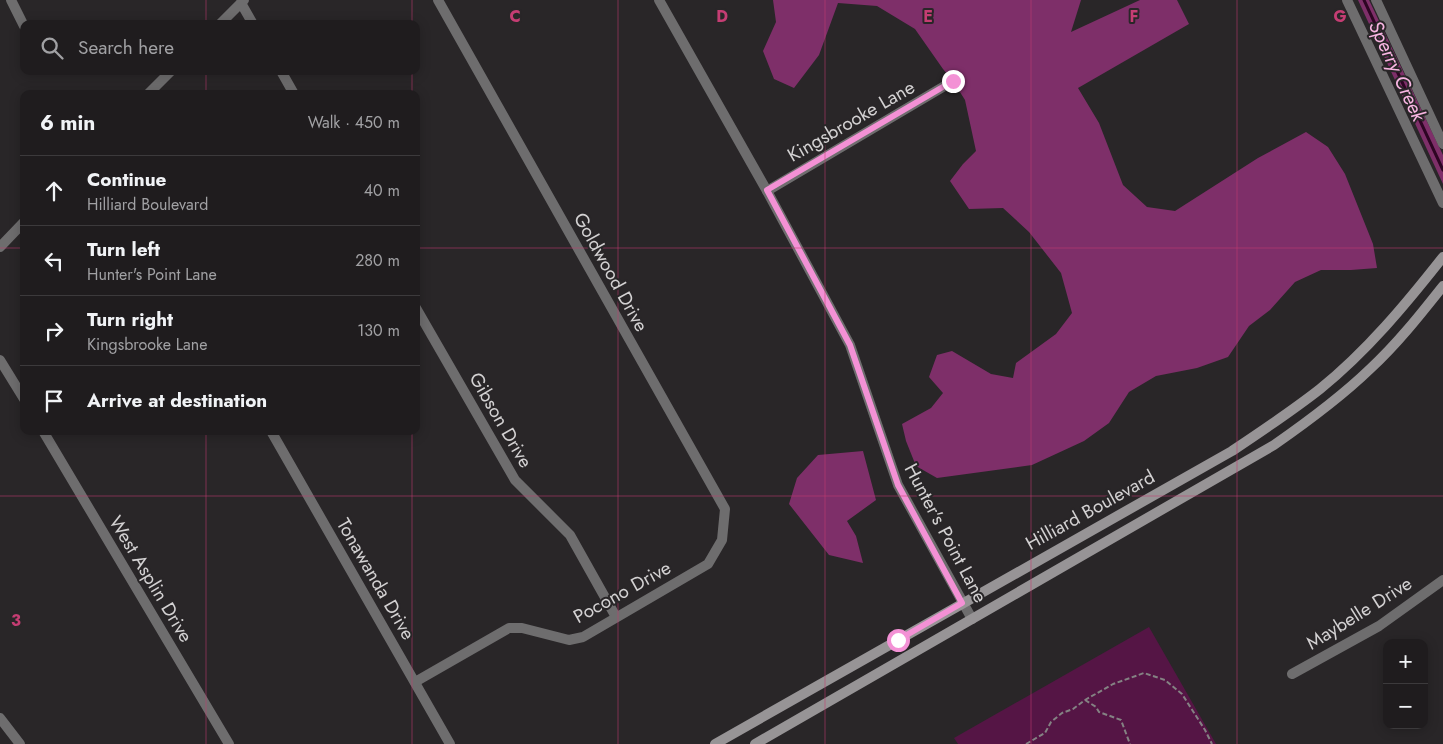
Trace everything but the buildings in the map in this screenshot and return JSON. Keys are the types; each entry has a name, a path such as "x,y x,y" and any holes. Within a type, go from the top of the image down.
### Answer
{"main road":[{"name":"Hilliard Boulevard","path":"715,744 1232,451 1278,421 1321,387 1360,352 1403,307 1443,257"},
{"name":"Hilliard Boulevard","path":"755,744 1274,446 1339,397 1371,368 1406,331 1443,286"}],"street":[{"path":"11,0 21,20"},
{"name":"Goldwood Drive","path":"438,0 725,509 722,540 708,564"},
{"name":"Hunter's Point Lane","path":"659,0 767,190 850,345 898,485 972,619"},
{"path":"1348,0 1443,202"},
{"path":"1376,0 1443,144"},
{"path":"224,20 243,1 252,20"},
{"path":"152,90 167,75"},
{"path":"283,75 292,90"},
{"name":"Kingsbrooke Lane","path":"767,190 953,81"},
{"path":"0,247 20,226"},
{"name":"Gibson Drive","path":"420,315 515,480 570,535 616,617"},
{"path":"0,360 20,392"},
{"name":"West Asplin Drive","path":"45,435 229,744"},
{"name":"Tonawanda Drive","path":"273,435 450,744"},
{"name":"Pocono Drive","path":"415,682 509,628 522,628 569,640 583,636 708,564"},
{"name":"Maybelle Drive","path":"1292,674 1379,626 1443,580"},
{"path":"0,718 20,744"}],"path":[{"path":"1026,744 1045,733 1051,722 1062,713 1073,709 1113,684 1144,673 1158,676 1172,684 1182,694 1212,744"},
{"path":"1085,700 1100,712 1121,720 1130,744"}],"shaded area":[{"path":"773,0 1081,0 1071,32 1140,0 1177,0 1189,24 1078,88 1099,123 1123,185 1147,207 1175,211 1258,158 1306,132 1328,147 1345,174 1373,244 1377,268 1321,270 1295,282 1270,310 1249,326 1228,357 1197,368 1156,376 1129,392 1109,423 1084,441 1032,465 937,478 916,466 906,441 902,424 931,408 943,393 929,377 937,355 952,351 991,374 1013,378 1016,363 1056,334 1072,313 1061,273 1029,232 1003,208 969,209 950,181 976,151 965,100 915,29 877,6 838,3 819,55 794,88 774,79 763,51 776,22"},
{"path":"1358,0 1369,0 1443,155 1443,184"},
{"path":"863,451 876,500 847,521 856,536 863,563 829,555 789,504 797,478 818,455"},
{"path":"1149,627 1216,744 958,744 954,738"}],"waterway":[{"name":"Sperry Creek","path":"1364,0 1443,170"}],"route":[{"path":"898,640 962,603 898,485 850,345 767,190 953,81"}]}
